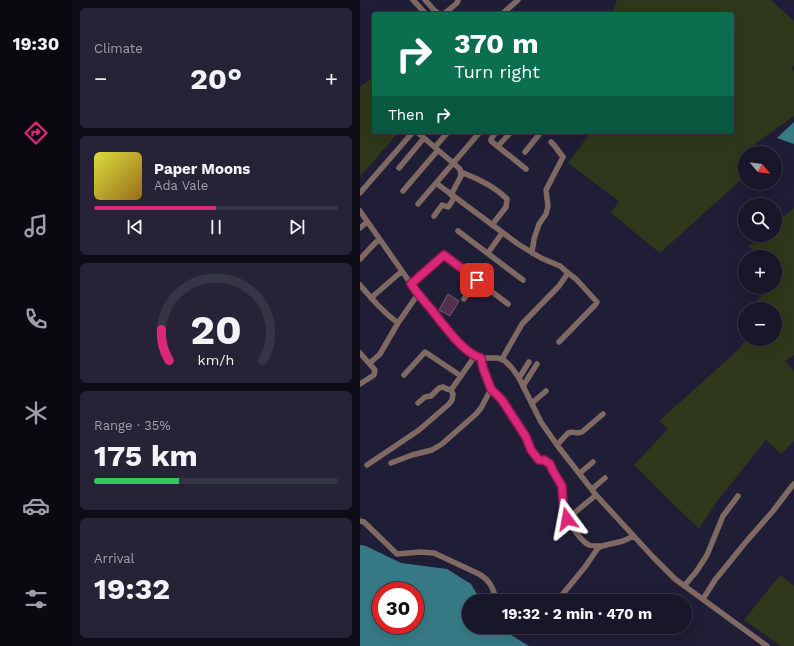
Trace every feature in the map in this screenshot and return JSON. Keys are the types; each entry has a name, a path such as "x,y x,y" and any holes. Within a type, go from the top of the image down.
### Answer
{"street":[{"path":"413,0 424,12"},
{"path":"425,0 437,12"},
{"path":"446,12 457,3 458,0"},
{"path":"504,12 518,0"},
{"path":"360,193 412,134"},
{"path":"419,134 459,167 461,172 449,206 442,205 434,216"},
{"path":"403,192 437,149 447,134"},
{"path":"418,204 478,134"},
{"path":"495,134 491,141 526,169"},
{"path":"498,146 509,134"},
{"path":"525,152 539,134"},
{"path":"399,168 424,138"},
{"path":"532,253 534,239 539,224 546,214 548,206 546,190 563,157 551,142"},
{"path":"461,172 486,182 507,199 506,207 492,225"},
{"path":"436,184 518,244 532,253 560,266 587,290 597,303 559,342"},
{"path":"360,211 418,294 457,341 475,356 481,358 502,359 512,368 519,378 541,422 557,445 596,495 668,573 766,646"},
{"path":"360,228 367,222"},
{"path":"458,231 523,280"},
{"path":"488,253 502,233"},
{"path":"360,260 379,239"},
{"path":"411,284 444,255 508,304"},
{"path":"371,298 402,271"},
{"path":"502,359 522,324 559,286 568,273"},
{"path":"464,299 477,280"},
{"path":"360,286 388,316 398,323"},
{"path":"370,363 380,354 398,323 418,294"},
{"path":"404,375 425,352 461,376"},
{"path":"360,353 375,370 374,375 360,384"},
{"path":"450,390 475,356"},
{"path":"481,358 491,389 502,400 526,437 531,450 539,460 544,460 550,464 562,486 563,502 567,519 581,539 589,545 602,546 623,541 634,536"},
{"path":"519,378 529,362"},
{"path":"523,386 537,364"},
{"path":"367,466 419,430 444,409 452,400 453,394 450,390 443,387 439,388 432,396 423,398 418,403"},
{"path":"391,463 412,455 432,450 442,444 476,414 481,408 491,389"},
{"path":"532,404 546,391"},
{"path":"557,445 568,433 582,432 604,414"},
{"path":"580,473 593,462"},
{"path":"592,489 605,478"},
{"path":"703,599 706,592 715,580 794,484"},
{"path":"567,519 596,495"},
{"path":"684,586 696,572 707,555 723,516 738,496"},
{"path":"360,521 364,522 397,554 420,552 434,553 485,577 493,587 495,594"},
{"path":"563,594 598,548 602,546"}],"shaded area":[{"path":"617,0 771,0 794,21 794,65 791,68 794,72 794,116 752,146 738,146 738,182 660,253 611,213 619,201 568,163 590,134 734,134 734,12 613,12"},
{"path":"372,78 372,134 397,134 360,177 360,87"},
{"path":"794,122 794,144 777,138"},
{"path":"794,208 794,355 785,361 794,371 794,441 781,454 766,440 715,504 699,529 634,465 668,429 659,421 741,346 782,346 782,302 756,302 763,294 782,294 782,250 753,250 749,246 754,242 782,242 782,218"},
{"path":"360,545 366,546 401,563 447,569 471,584 477,594 462,594 462,634 509,634 529,646 360,646"},
{"path":"780,575 794,586 794,646 781,646 744,620"}],"building":[{"path":"448,294 459,301 450,316 439,310"}],"route":[{"path":"477,280 444,255 411,284 457,341 475,356 481,358 491,389 502,400 526,437 531,450 539,460 544,460 550,464 562,486 563,502 567,519"}]}
